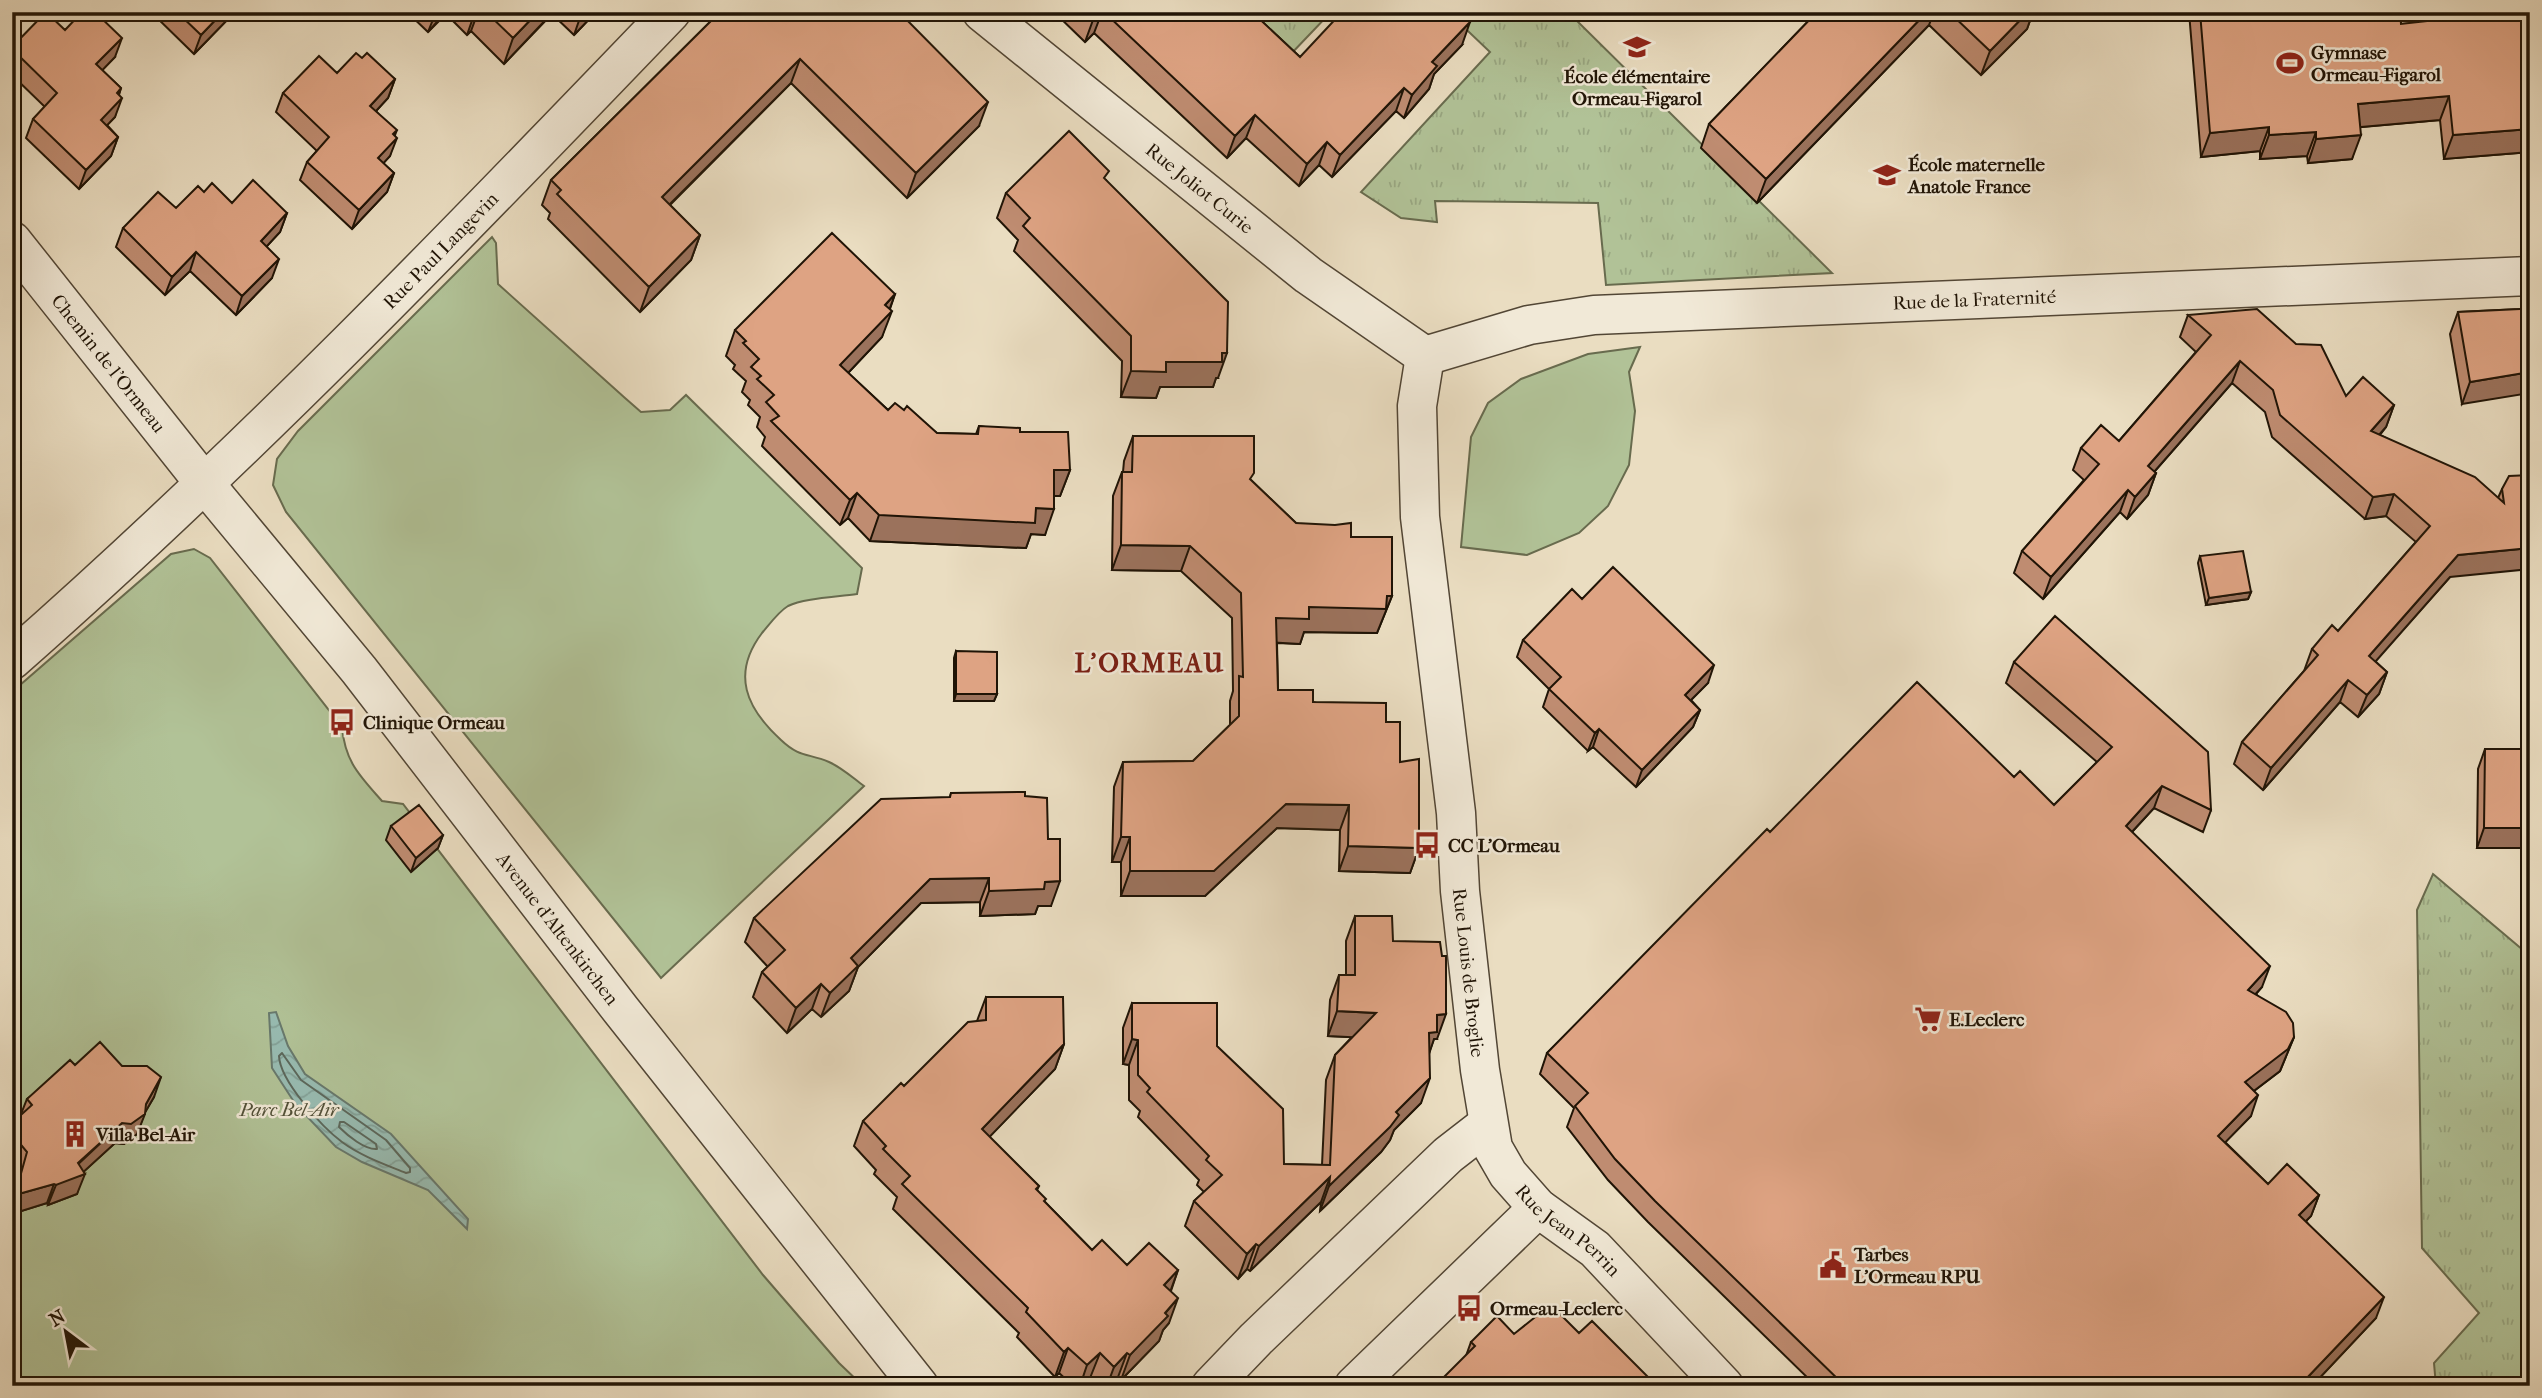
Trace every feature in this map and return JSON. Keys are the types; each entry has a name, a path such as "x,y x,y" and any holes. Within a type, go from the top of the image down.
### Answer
{"street":[{"name":"Rue Paul Langevin","path":"12,660 205,484 478,214 671,12"},
{"name":"Rue Joliot Curie","path":"982,12 1308,275 1425,356"},
{"name":"Chemin de l'Ormeau","path":"12,242 205,484"},
{"name":"Rue de la Fraternité","path":"1425,356 1529,325 1594,315 2530,276"},
{"name":"Rue Louis de Broglie","path":"1425,356 1417,406 1420,517 1457,813 1460,891 1488,1124"},
{"name":"Avenue d'Altenkirchen","path":"205,484 359,670 629,1020 921,1382"},
{"name":"Rue Jean Perrin","path":"1488,1124 1493,1147 1507,1174 1538,1208 1595,1249 1724,1386"},
{"path":"1212,1386 1256,1339 1448,1155 1488,1124"},
{"path":"1354,1386 1538,1208"}],"green space":[{"path":"1242,12 1331,12 1289,56"},
{"path":"1448,12 1568,12 1832,273 1606,285 1598,203 1435,201 1437,222 1401,218 1361,192 1490,52"},
{"path":"492,237 496,243 498,284 625,398 641,412 670,410 686,395 862,568 857,594 803,601 788,606 781,612 752,648 745,676 751,703 781,740 799,752 833,764 864,786 661,978 286,512 273,485 277,459 298,431"},
{"path":"1640,347 1629,372 1635,411 1629,465 1608,506 1579,533 1527,555 1461,547 1471,437 1488,403 1521,379 1588,354"},
{"name":"Parc Bel-Air","path":"194,549 210,558 342,727 346,750 360,776 382,801 403,804 763,1275 839,1363 863,1386 12,1386 12,692 171,554"},
{"path":"2433,874 2530,956 2530,1200 2522,1208 2530,1216 2530,1386 2436,1386 2434,1363 2479,1313 2422,1248 2417,910"}],"water":[{"path":"276,1012 288,1046 305,1074 391,1134 468,1219 467,1229 428,1190 362,1162 336,1147 296,1105 272,1068 269,1013"}],"building":[{"path":"46,12 65,30 82,12 89,15 95,12 122,38 96,64 121,88 117,93 122,98 101,120 118,137 86,170 33,119 57,93 12,49"},
{"path":"177,12 223,12 201,35"},
{"path":"486,12 538,12 513,38"},
{"path":"720,12 899,12 988,102 916,173 800,59 662,197 700,235 649,287 557,194 561,190 551,180"},
{"path":"1086,12 1101,12 1093,20"},
{"path":"1104,12 1252,12 1300,57 1342,12 1460,12 1470,22 1432,62 1437,66 1412,95 1404,88 1340,155 1327,142 1307,164 1255,115 1235,136"},
{"path":"1817,12 1927,12 1766,179 1709,124"},
{"path":"1949,12 2028,12 1990,51"},
{"path":"2200,12 2400,12 2401,24 2530,12 2530,129 2453,135 2449,96 2358,104 2361,135 2316,139 2316,132 2269,135 2269,127 2210,133"},
{"path":"356,53 362,58 367,53 395,79 370,106 397,130 393,134 397,138 378,158 394,173 359,210 307,162 329,137 283,93 319,56 337,73"},
{"path":"1069,131 1109,171 1104,178 1228,302 1227,353 1222,353 1222,362 1166,362 1166,372 1131,371 1131,336 1023,226 1030,218 1006,193"},
{"path":"253,180 287,213 261,241 279,259 242,296 196,252 172,277 123,228 158,192 176,208 198,186 204,192 212,183 232,203"},
{"path":"832,233 895,294 885,305 892,311 840,365 888,410 895,403 904,410 907,406 937,433 978,434 979,426 1020,428 1020,432 1068,432 1070,470 1054,470 1054,509 1036,508 1035,523 879,515 857,493 850,500 771,421 779,416 766,402 774,395 757,379 761,376 751,367 759,359 743,343 746,341 735,330"},
{"path":"2530,307 2530,372 2470,382 2458,312"},
{"path":"2257,309 2296,344 2321,345 2346,396 2363,377 2394,405 2371,431 2475,477 2504,503 2502,489 2509,476 2530,475 2530,548 2458,555 2369,656 2387,672 2367,695 2348,680 2271,768 2242,742 2318,655 2312,649 2332,625 2338,631 2430,526 2394,494 2373,497 2280,415 2273,390 2240,361 2148,466 2156,473 2135,497 2128,490 2051,577 2022,551 2099,464 2081,448 2101,425 2119,441 2211,335 2188,315"},
{"path":"1133,436 1254,436 1254,473 1250,479 1296,523 1351,523 1351,537 1392,537 1392,596 1387,596 1386,609 1309,607 1309,619 1276,618 1278,690 1313,690 1313,702 1386,703 1386,722 1400,722 1400,762 1419,759 1419,848 1348,846 1349,805 1286,804 1214,871 1130,871 1130,837 1121,837 1123,762 1193,761 1239,716 1239,676 1243,677 1241,593 1190,546 1121,545 1122,472 1132,472"},
{"path":"2243,551 2251,592 2209,598 2200,556"},
{"path":"1613,567 1714,665 1685,695 1700,710 1642,770 1599,729 1595,733 1549,689 1561,677 1523,640 1572,589 1582,599"},
{"name":"E.Leclerc","path":"2055,616 2208,752 2211,810 2162,786 2126,826 2270,966 2248,990 2286,1012 2293,1023 2294,1037 2288,1049 2245,1082 2258,1095 2218,1136 2268,1184 2287,1164 2319,1195 2299,1215 2384,1297 2303,1382 2307,1386 1883,1386 1880,1383 1876,1386 1845,1386 1615,1159 1575,1106 1588,1093 1547,1053 1767,829 1770,832 1917,682 2014,777 2020,771 2054,805 2112,747 2014,662"},
{"path":"956,651 997,652 997,694 956,694"},
{"path":"2485,749 2530,749 2530,828 2484,828"},
{"path":"1025,792 1025,796 1047,798 1048,839 1060,839 1060,881 1045,882 1044,889 989,891 989,878 930,879 851,958 858,966 830,993 821,984 796,1008 762,972 785,950 754,918 881,799 950,797 951,793"},
{"path":"419,805 443,835 416,858 391,826"},
{"path":"1355,916 1392,916 1393,941 1440,942 1442,956 1446,956 1446,1014 1437,1015 1437,1032 1429,1033 1430,1078 1396,1112 1399,1115 1390,1127 1329,1186 1330,1177 1259,1246 1256,1244 1247,1254 1194,1201 1222,1175 1206,1160 1209,1156 1147,1092 1150,1088 1138,1075 1138,1040 1132,1039 1132,1003 1217,1003 1217,1046 1283,1109 1284,1164 1330,1165 1335,1055 1376,1013 1337,1011 1339,975 1355,975"},
{"path":"986,997 1063,997 1064,1044 982,1129 1039,1186 1036,1189 1046,1199 1044,1201 1092,1250 1102,1240 1127,1265 1149,1243 1178,1270 1164,1285 1178,1298 1165,1313 1168,1316 1130,1355 1127,1353 1114,1367 1100,1353 1087,1365 1068,1348 1064,1352 1026,1312 1028,1308 902,1184 910,1176 883,1149 886,1146 863,1121 901,1083 904,1086 968,1022 986,1020"},
{"name":"Villa Bel-Air","path":"100,1042 122,1066 147,1066 161,1077 146,1104 145,1114 131,1124 122,1123 78,1163 85,1174 56,1185 15,1195 27,1152 12,1134 12,1123 32,1105 27,1099 70,1060 75,1065"},
{"path":"1549,1306 1579,1333 1592,1321 1657,1386 1435,1386 1475,1346 1471,1342 1497,1316 1514,1334"}],"place":[{"name":"École élémentaire Ormeau-Figarol","path":"1637,47"},
{"name":"Gymnase Ormeau-Figarol","path":"2290,63"},
{"name":"École maternelle Anatole France","path":"1887,175"},
{"name":"Clinique Ormeau","path":"342,722"},
{"name":"CC L'Ormeau","path":"1427,845"},
{"name":"E.Leclerc","path":"1928,1019"},
{"name":"Villa Bel-Air","path":"75,1134"},
{"name":"Tarbes L'Ormeau RPU","path":"1833,1265"},
{"name":"Ormeau-Leclerc","path":"1469,1308"}],"district":[{"name":"L'ORMEAU","path":"1150,663"}]}
